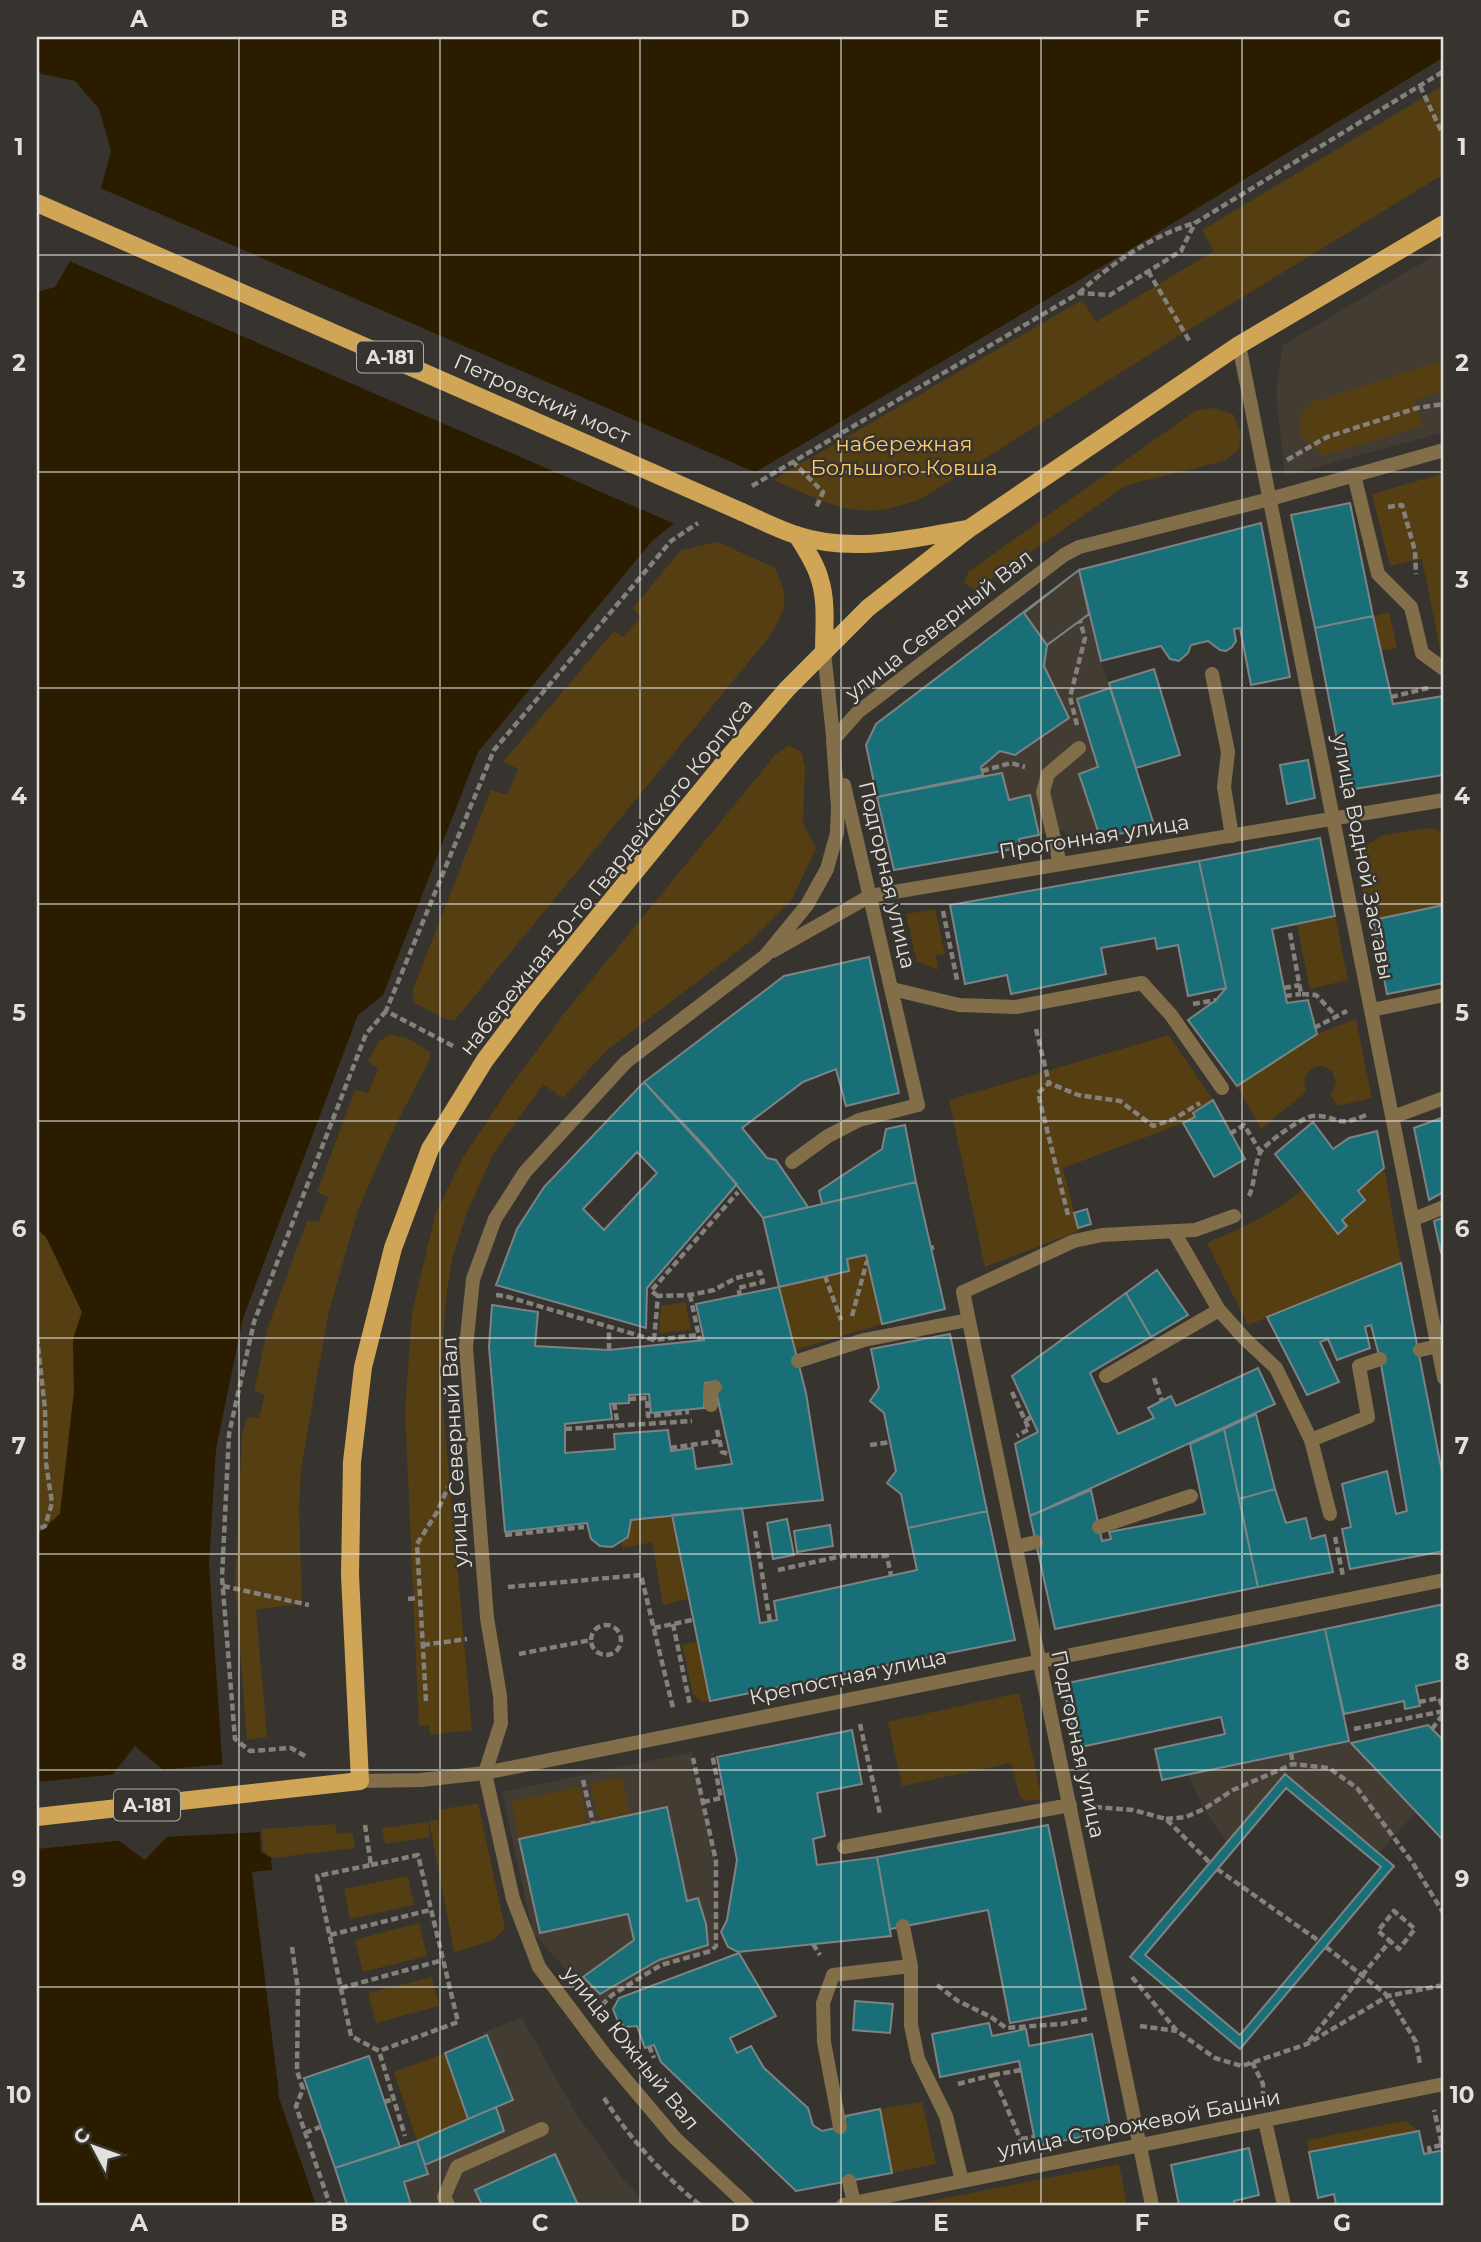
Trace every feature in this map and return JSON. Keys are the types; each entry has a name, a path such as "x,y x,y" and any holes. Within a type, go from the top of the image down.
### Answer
{"main road":[{"name":"Петровский мост","path":"37,203 797,536"},
{"name":"набережная 30-го Гвардейского Корпуса","path":"360,1781 350,1575 352,1462 363,1367 393,1248 430,1149 485,1060 531,999 732,753 787,689 868,608 970,528 1239,345 1444,224"},
{"name":"набережная 30-го Гвардейского Корпуса","path":"797,536 855,545 898,541 970,528"},
{"path":"797,536 812,559 820,580 824,652"},
{"name":"Крепостная улица","path":"37,1817 360,1781"}],"street":[{"name":"улица Водной Заставы","path":"1239,345 1444,1378"},
{"name":"улица Северный Вал","path":"485,1773 501,1723 500,1696 487,1618 466,1347 473,1279 495,1219 525,1172 626,1062 765,956 807,905 827,869 837,834 838,807 833,740 858,712 1064,555 1079,547 1270,499 1444,450"},
{"path":"1354,475 1378,574 1411,607 1422,653 1444,669"},
{"name":"Подгорная улица","path":"792,1162 828,1136 859,1121 918,1105 833,740 824,652"},
{"path":"1212,674 1228,752 1224,787 1232,836"},
{"path":"1060,864 1043,792 1048,774 1079,748"},
{"name":"Прогонная улица","path":"765,956 870,896 1444,800"},
{"path":"892,989 958,1005 1016,1007 1142,983 1171,1015 1222,1088"},
{"path":"1372,1010 1444,995"},
{"path":"1392,1113 1444,1098"},
{"path":"1414,1219 1444,1207"},
{"path":"1074,1241 1102,1235 1195,1230 1234,1216"},
{"path":"1174,1232 1219,1310 1276,1368 1311,1440 1330,1514"},
{"name":"Подгорная улица","path":"1074,1241 963,1292 1152,2205"},
{"path":"1106,1376 1219,1310"},
{"path":"798,1361 864,1340 968,1320"},
{"path":"1420,1350 1441,1355"},
{"path":"1311,1440 1368,1417 1359,1366 1380,1359"},
{"path":"705,1408 710,1388 715,1387"},
{"path":"1099,1527 1191,1496"},
{"path":"1016,1547 1036,1542"},
{"name":"Крепостная улица","path":"360,1781 421,1780 485,1773 1444,1580"},
{"name":"улица Южный Вал","path":"485,1773 513,1899 539,1967 605,2055 675,2138 747,2205"},
{"path":"844,1847 1070,1805"},
{"path":"887,1840 890,1855"},
{"path":"903,1926 911,1966 911,2025 918,2059 946,2116 962,2181"},
{"path":"840,2127 824,2042 823,2003 833,1975 911,1966"},
{"name":"улица Сторожевой Башни","path":"848,2204 1444,2084"},
{"path":"1265,2121 1284,2205"},
{"path":"448,2205 444,2197 457,2166 542,2129"},
{"path":"848,2204 849,2181"}],"path":[{"path":"750,488 1079,293 1099,274 1174,229 1195,223 1444,71"},
{"path":"1420,86 1444,137"},
{"path":"1079,293 1110,295 1181,251 1195,223"},
{"path":"1148,271 1190,342"},
{"path":"1264,472 1326,437 1418,408 1444,404"},
{"path":"792,461 823,492 816,508"},
{"path":"1392,506 1402,505 1415,551 1416,579 1411,607"},
{"path":"305,1756 291,1748 250,1751 235,1739 223,1586 229,1434 254,1322 366,1034 386,1011 494,750 671,541 705,518"},
{"path":"1079,748 1077,721 1070,697 1085,638 1080,621"},
{"path":"1391,697 1420,692"},
{"path":"982,771 1011,763 1048,774"},
{"path":"943,911 960,990"},
{"path":"1290,933 1301,994"},
{"path":"1284,988 1300,985"},
{"path":"1285,996 1316,995 1336,1016 1314,1028"},
{"path":"1030,1004 1049,1083"},
{"path":"386,1011 453,1045"},
{"path":"1049,1083 1078,1095 1120,1101 1153,1126 1174,1119 1189,1110"},
{"path":"1049,1083 1038,1093 1074,1241"},
{"path":"1234,1216 1246,1204 1251,1192 1260,1151 1289,1128 1312,1116 1339,1122 1354,1121 1374,1112 1392,1113"},
{"path":"1230,1134 1244,1125 1260,1151"},
{"path":"738,1192 651,1291 658,1296 690,1295 714,1290 736,1278 760,1272 763,1282 738,1288 740,1295"},
{"path":"850,1322 867,1261"},
{"path":"825,1276 842,1322"},
{"path":"505,1296 654,1340 699,1338 690,1295"},
{"path":"654,1340 658,1296"},
{"path":"609,1326 609,1350"},
{"path":"37,1337 45,1409 46,1463 52,1503 45,1526 37,1530"},
{"path":"1150,1368 1162,1401"},
{"path":"629,1399 647,1398 648,1416 705,1408"},
{"path":"614,1403 618,1426"},
{"path":"1025,1421 1031,1417"},
{"path":"565,1429 618,1426 656,1428 667,1424"},
{"path":"670,1448 719,1441"},
{"path":"870,1445 890,1442"},
{"path":"426,1702 416,1544 437,1512 453,1476"},
{"path":"1330,1514 1343,1577"},
{"path":"501,1536 584,1527"},
{"path":"755,1531 770,1622"},
{"path":"778,1570 842,1556 887,1556 891,1575"},
{"path":"506,1587 641,1575 674,1711"},
{"path":"223,1586 309,1605"},
{"path":"408,1599 416,1598"},
{"path":"654,1628 692,1620"},
{"path":"673,1624 691,1709"},
{"path":"612,1625 619,1630 621,1646 616,1652 601,1654 594,1650 591,1640 591,1633 597,1628 612,1625"},
{"path":"518,1654 591,1640"},
{"path":"423,1645 455,1641"},
{"path":"1419,1702 1439,1698 1444,1711"},
{"path":"1432,1729 1444,1711"},
{"path":"1354,1729 1444,1711"},
{"path":"860,1723 872,1783"},
{"path":"602,2005 612,1995 662,1965 711,1951 716,1947 716,1861 692,1752"},
{"path":"703,1802 721,1798 712,1753"},
{"path":"1291,1753 1293,1764"},
{"path":"1070,1805 1133,1810 1166,1819 1186,1817 1233,1790 1293,1764 1329,1768 1357,1788 1400,1844 1444,1914"},
{"path":"583,1780 593,1823"},
{"path":"1166,1819 1210,1863"},
{"path":"365,1825 371,1865"},
{"path":"379,2051 458,2022 418,1855 317,1876 351,2036 379,2051 405,2136"},
{"path":"1217,1869 1319,1941"},
{"path":"330,1935 430,1910"},
{"path":"1394,1911 1415,1928 1399,1949 1390,1941 1377,1931 1394,1911"},
{"path":"1307,2044 1390,1941"},
{"path":"292,1947 298,1989 297,2071 303,2089 296,2106 330,2205"},
{"path":"1326,1947 1388,1996 1416,2042 1442,2145 1429,2148 1430,2153"},
{"path":"697,1955 700,1961"},
{"path":"341,1988 443,1960"},
{"path":"911,1966 958,2001 991,2017 1006,2028 1113,2018 1136,2025 1177,2031"},
{"path":"1129,1974 1177,2031 1215,2058 1242,2066 1307,2044 1388,1996 1444,1985"},
{"path":"649,2046 654,2058"},
{"path":"1252,2062 1263,2084 1265,2121"},
{"path":"933,2090 1021,2070"},
{"path":"993,2075 1021,2139 1028,2168"},
{"path":"384,2102 394,2099"},
{"path":"305,2133 320,2127"},
{"path":"1021,2139 1034,2137"}],"shaded area":[{"path":"37,37 1444,37 1444,57 1098,269 688,512 652,541 478,752 383,995 358,1015 243,1318 216,1449 209,1565 227,1833 260,1832 261,1852 271,1858 272,1870 252,1872 279,2098 316,2205 37,2205 37,1534 60,1514 74,1392 73,1339 82,1312 46,1237 37,1229 37,292 55,287 91,226 111,151 99,109 75,81 37,73","holes":["135,1746 163,1770 167,1837 145,1860 118,1840 113,1774"]},
{"path":"1444,250 1444,432 1285,476 1276,392 1283,345"},
{"path":"1079,570 1101,661 1155,828 1075,841 1070,840 1064,830 1020,839 1020,844 1013,849 894,870 866,745 876,724"},
{"path":"1349,1741 1416,1812 1379,1853 1285,1774 1227,1843 1204,1809 1188,1774"},
{"path":"692,1752 716,1861 716,1946 711,1951 661,1965 612,1995 600,2007 533,1933 502,1792"},
{"path":"522,2018 575,2112 624,2180 647,2205 347,2205 335,2168 417,2141 468,2119 445,2053 484,2037 483,2032"}],"green space":[{"name":"набережная Большого Ковша","path":"1444,85 1444,174 1177,337 921,499 879,510 845,508 773,480 1082,300 1096,322 1214,251 1202,230"},
{"path":"1444,360 1444,391 1415,400 1423,426 1323,456 1299,435 1299,415 1312,402"},
{"path":"1213,408 1233,414 1241,433 1239,449 1224,461 1127,485 986,583 974,589 964,583 968,572 1195,411"},
{"path":"1444,473 1443,665 1422,559 1390,566 1372,494"},
{"path":"718,542 775,568 783,588 784,603 770,636 455,1020 447,1020 413,1002 413,989 491,790 507,795 518,769 503,762 614,631 623,637 641,617 633,608 681,550"},
{"path":"1389,612 1397,648 1381,651 1373,616"},
{"path":"789,745 801,752 805,766 803,823 816,848 792,899 748,943 606,1051 563,1098 543,1084 492,1156 466,1215 452,1259 445,1307 441,1385 472,1730 430,1735 429,1725 419,1726 405,1410 412,1313 435,1215 462,1159 509,1088 562,1016 775,755"},
{"path":"1429,828 1444,832 1444,905 1373,920 1367,916 1355,853 1383,835"},
{"path":"935,909 945,954 936,955 938,970 917,962 906,914"},
{"path":"1335,916 1348,980 1310,989 1297,924"},
{"path":"1356,1019 1372,1098 1338,1106 1330,1095 1336,1083 1332,1071 1323,1066 1315,1067 1304,1080 1306,1092 1261,1129 1237,1086 1317,1034"},
{"path":"391,1034 409,1039 430,1052 430,1059 394,1128 358,1210 328,1315 301,1469 299,1507 302,1603 256,1610 267,1737 247,1740 235,1584 242,1434 247,1417 259,1418 265,1394 254,1391 268,1327 307,1221 319,1222 328,1197 317,1192 355,1090 368,1093 378,1068 368,1062 378,1042"},
{"path":"1169,1035 1213,1100 1194,1112 1195,1117 1183,1123 1063,1168 1079,1231 985,1267 949,1100"},
{"path":"1384,1168 1401,1263 1248,1325 1207,1243 1269,1213 1303,1189 1339,1234 1347,1226 1342,1220 1365,1200 1358,1191"},
{"path":"37,1229 46,1237 82,1311 73,1339 74,1392 60,1514 37,1534"},
{"path":"866,1255 882,1324 795,1350 779,1287 849,1271 847,1259"},
{"path":"685,1302 691,1330 659,1333 661,1306"},
{"path":"672,1515 688,1599 663,1605 652,1542 623,1548 621,1543 628,1537 631,1520"},
{"path":"697,1642 710,1701 702,1702 693,1694 682,1645"},
{"path":"1019,1693 1042,1799 1026,1801 1020,1797 1011,1763 902,1786 888,1722"},
{"path":"622,1777 630,1815 605,1821 597,1814 590,1784"},
{"path":"580,1787 586,1816 582,1826 519,1839 511,1801"},
{"path":"478,1803 505,1928 494,1940 454,1952 429,1821 439,1820 438,1810"},
{"path":"428,1822 430,1837 385,1844 382,1828"},
{"path":"335,1824 337,1834 352,1832 355,1848 273,1858 263,1851 262,1829"},
{"path":"408,1876 414,1905 350,1919 344,1889"},
{"path":"419,1923 427,1956 363,1972 355,1940"},
{"path":"432,1977 439,2006 376,2023 368,1993"},
{"path":"445,2053 468,2119 417,2141 394,2072"},
{"path":"922,2102 936,2164 892,2173 880,2109"},
{"path":"1405,2121 1419,2131 1309,2152 1307,2140"},
{"path":"1119,2164 1127,2205 909,2205"}],"pier":[{"path":"98,187 759,474 677,525 67,260 88,225"},
{"path":"226,1764 230,1829 260,1828 260,1832 162,1837 158,1770"},
{"path":"118,1774 124,1840 37,1849 37,1782"}],"building":[{"path":"1350,503 1373,616 1315,628 1291,515"},
{"path":"1261,523 1290,677 1251,685 1240,628 1234,629 1236,641 1226,651 1208,641 1191,645 1188,653 1179,661 1170,659 1161,646 1101,661 1079,570"},
{"path":"1079,570 1089,614 1047,645 1024,613"},
{"path":"1079,570 1089,614 1047,645 1044,666 1069,718 1015,755 1000,751 981,767 983,775 877,797 866,745 876,724"},
{"path":"1373,616 1393,704 1444,696 1444,775 1347,790 1315,628"},
{"path":"1154,669 1180,755 1136,768 1109,683"},
{"path":"1110,688 1155,828 1100,837 1079,774 1098,767 1077,699"},
{"path":"1308,760 1315,798 1287,804 1280,765"},
{"path":"1002,773 1009,800 1030,795 1039,835 1019,839 1020,844 1013,849 894,870 877,797"},
{"path":"1320,838 1335,916 1272,929 1287,1003 1308,1000 1317,1034 1237,1086 1188,1020 1216,1000 1226,988 1199,861"},
{"path":"1199,861 1226,988 1188,996 1178,945 1157,949 1155,938 1101,948 1106,974 1011,994 1007,975 965,984 950,905"},
{"path":"1444,905 1444,983 1387,994 1373,920"},
{"path":"869,957 899,1093 846,1106 836,1069 803,1082 742,1128 767,1158 776,1160 808,1207 763,1218 709,1151 644,1082 784,976"},
{"path":"644,1082 737,1184 647,1288 646,1328 496,1285 517,1229 544,1187","holes":["637,1152 657,1173 604,1230 583,1209"]},
{"path":"1213,1100 1245,1159 1214,1177 1183,1123 1195,1117 1193,1113"},
{"path":"1444,1117 1444,1192 1429,1200 1414,1128"},
{"path":"1313,1122 1333,1149 1349,1138 1377,1131 1384,1168 1358,1191 1365,1200 1342,1220 1347,1226 1338,1234 1275,1154"},
{"path":"905,1125 916,1182 822,1204 819,1191 882,1149 886,1129"},
{"path":"916,1182 945,1309 882,1324 866,1255 847,1259 849,1271 779,1287 763,1218"},
{"path":"1087,1209 1091,1224 1078,1228 1074,1213"},
{"path":"1444,1217 1444,1252 1441,1253 1434,1221"},
{"path":"1401,1263 1444,1482 1444,1551 1350,1569 1342,1529 1351,1527 1342,1484 1387,1471 1396,1514 1407,1511 1380,1359 1371,1325 1365,1327 1370,1348 1337,1360 1328,1339 1320,1342 1339,1382 1307,1395 1267,1317"},
{"path":"1157,1270 1188,1315 1151,1337 1126,1293"},
{"path":"779,1287 806,1393 823,1500 631,1520 628,1537 612,1547 600,1546 591,1539 587,1523 505,1532 489,1347 492,1305 538,1312 535,1346 609,1350 704,1340 696,1304","holes":["714,1382 732,1464 696,1469 693,1448 671,1451 668,1430 614,1434 615,1449 565,1453 565,1424 612,1419 610,1404 629,1403 629,1395 649,1394 651,1413 704,1408 705,1383"]},
{"path":"1126,1293 1151,1337 1090,1373 1118,1434 1154,1418 1148,1408 1171,1396 1176,1406 1258,1368 1275,1404 1030,1516 1015,1444 1038,1432 1012,1376"},
{"path":"950,1334 987,1511 908,1528 901,1494 887,1483 896,1471 884,1413 870,1401 879,1388 871,1349"},
{"path":"1256,1414 1275,1489 1239,1499 1224,1429"},
{"path":"1224,1429 1258,1587 1055,1629 1030,1516 1091,1490 1102,1541 1111,1539 1109,1532 1205,1514 1190,1444"},
{"path":"1275,1489 1286,1523 1306,1518 1311,1539 1325,1535 1333,1572 1258,1587 1239,1499"},
{"path":"742,1508 760,1623 777,1620 774,1601 917,1570 908,1528 987,1511 1015,1640 710,1701 672,1515"},
{"path":"787,1519 794,1555 773,1559 767,1523"},
{"path":"830,1525 833,1546 797,1552 794,1531"},
{"path":"1444,1604 1444,1680 1416,1686 1420,1706 1405,1709 1404,1701 1344,1714 1325,1629"},
{"path":"1325,1629 1349,1741 1162,1780 1155,1749 1225,1734 1221,1717 1076,1748 1063,1684"},
{"path":"1428,1725 1444,1741 1443,1840 1351,1743"},
{"path":"852,1730 862,1784 817,1793 825,1836 813,1839 817,1865 877,1857 891,1936 738,1952 728,1947 721,1932 727,1920 737,1860 717,1757"},
{"path":"1285,1774 1394,1866 1240,2049 1130,1957","holes":["1286,1788 1381,1867 1240,2035 1145,1955"]},
{"path":"667,1807 687,1901 698,1898 706,1924 708,1945 659,1960 600,1994 583,1977 634,1940 628,1914 540,1933 519,1839"},
{"path":"1048,1825 1086,2009 1010,2023 988,1910 890,1929 877,1857"},
{"path":"739,1953 776,2016 730,2038 737,2053 751,2046 764,2068 808,2108 813,2125 822,2131 840,2127 846,2116 880,2109 892,2173 796,2191 661,2062 654,2045 645,2048 637,2026 625,2027 617,2019 613,2009 619,1998"},
{"path":"855,2001 893,2004 890,2033 853,2030"},
{"path":"989,2023 992,2036 1026,2029 1029,2046 1092,2034 1111,2131 1036,2146 1019,2061 940,2077 932,2034"},
{"path":"487,2035 513,2100 468,2119 445,2053"},
{"path":"369,2056 400,2147 335,2168 304,2078"},
{"path":"496,2107 504,2131 425,2165 417,2141"},
{"path":"1419,2131 1424,2154 1444,2150 1444,2205 1336,2205 1334,2194 1318,2198 1309,2152"},
{"path":"417,2141 428,2174 404,2182 411,2205 347,2205 335,2168"},
{"path":"1249,2148 1259,2195 1234,2201 1235,2205 1179,2205 1171,2165"},
{"path":"555,2154 578,2205 482,2205 475,2190"}]}
